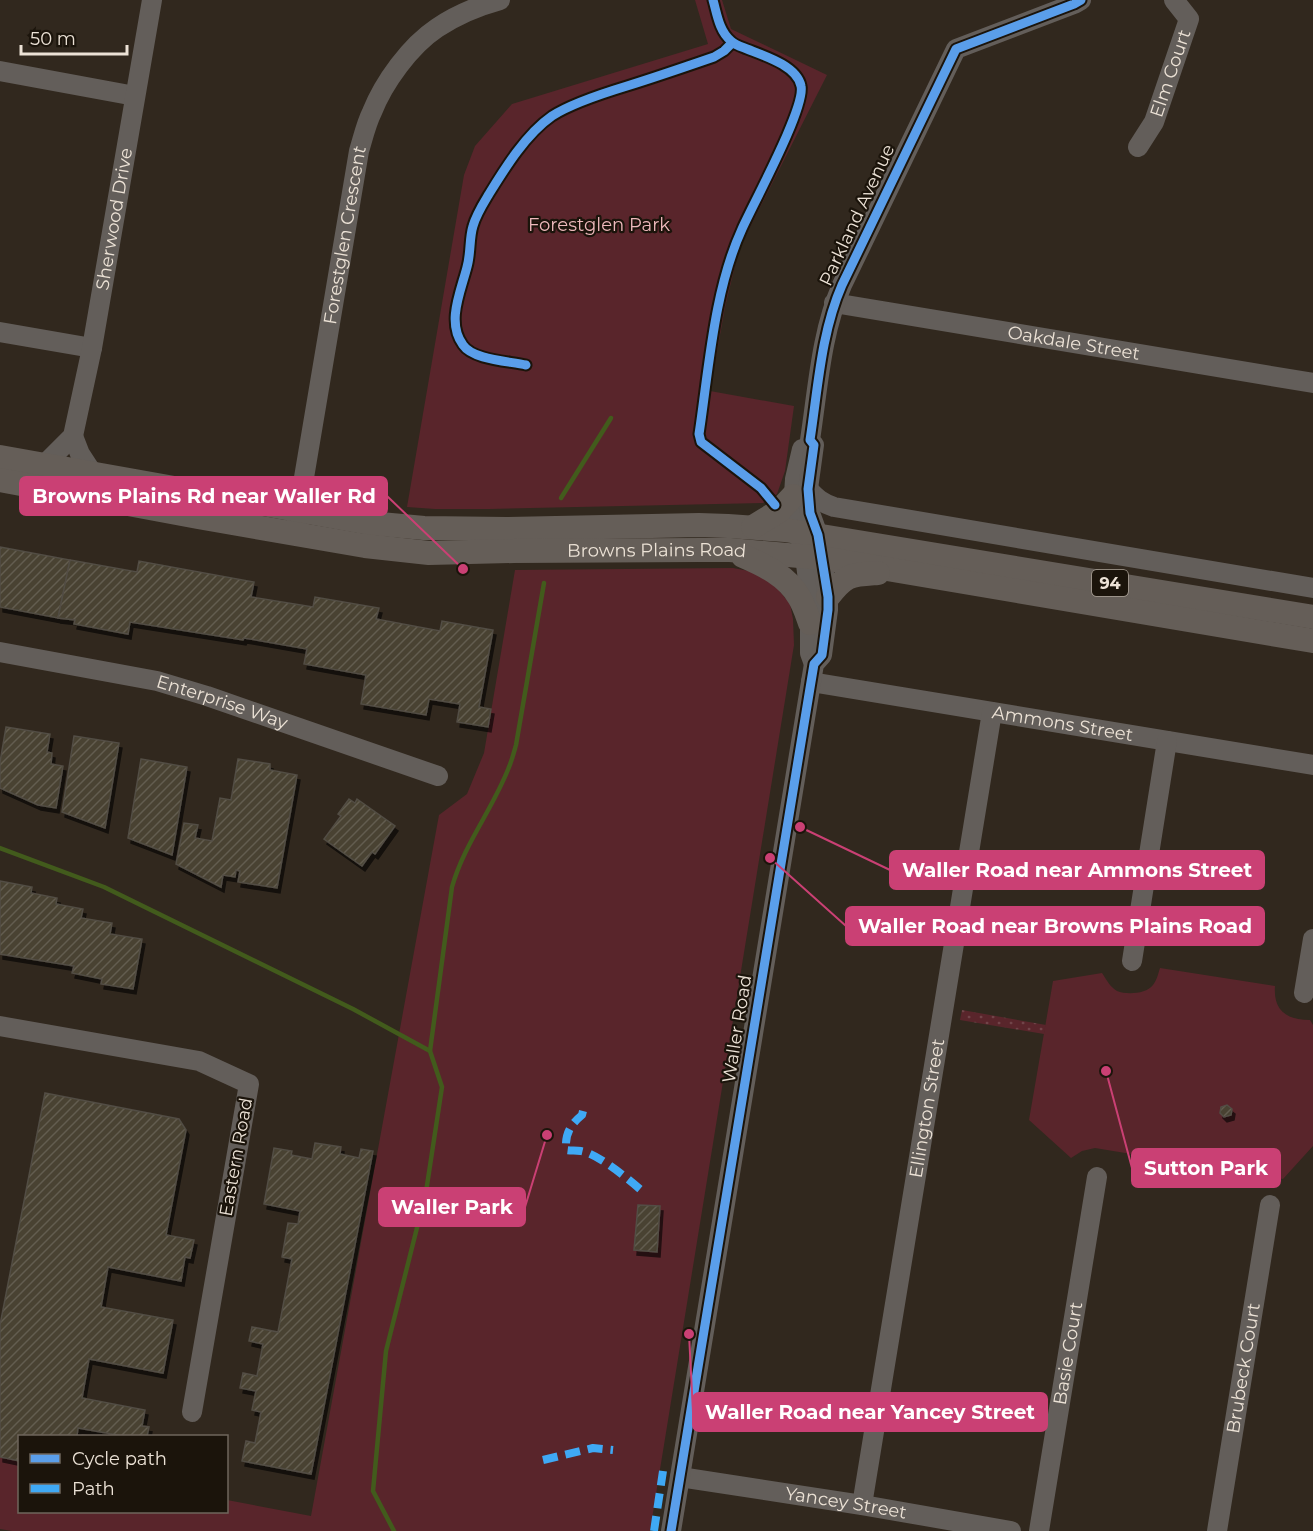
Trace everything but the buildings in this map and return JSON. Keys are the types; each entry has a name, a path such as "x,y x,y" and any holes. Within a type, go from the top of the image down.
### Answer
{"main road":[{"name":"Browns Plains Road","path":"0,457 93,474 297,522 364,546 429,553 730,550 810,545 1313,617"},
{"name":"Browns Plains Road","path":"0,480 198,517 369,523 424,528 507,529 699,525 753,527 901,571 1313,640"},
{"path":"753,527 779,511 801,492"},
{"path":"730,550 767,566 786,582 800,598 810,623"},
{"path":"828,597 838,584 848,577 901,571"}],"street":[{"name":"Sherwood Drive","path":"73,436 92,348 152,0"},
{"name":"Forestglen Crescent","path":"297,522 358,151 372,111 387,81 409,53 436,29 463,7 478,6 500,0"},
{"name":"Parkland Avenue","path":"810,545 793,511 801,492 795,479 803,444 810,440 828,326 834,303 956,49 1081,0"},
{"name":"Elm Court","path":"1138,147 1154,122 1189,19 1174,0"},
{"path":"0,71 135,96"},
{"name":"Oakdale Street","path":"834,303 1313,383"},
{"path":"0,332 92,348"},
{"path":"45,465 73,436 80,454 93,474"},
{"path":"801,492 824,504 849,510 1313,588"},
{"name":"Waller Road","path":"671,1531 813,673 822,655 828,597 810,545"},
{"name":"Waller Road","path":"810,545 810,653 813,673"},
{"name":"Enterprise Way","path":"0,652 157,681 207,696 438,776"},
{"name":"Ammons Street","path":"813,673 992,712 1313,765"},
{"name":"Ellington Street","path":"862,1505 992,712"},
{"path":"1132,961 1167,741"},
{"path":"1304,993 1313,939"},
{"name":"Eastern Road","path":"0,1026 199,1061 249,1084 192,1412"},
{"name":"Basie Court","path":"1039,1531 1097,1177"},
{"name":"Brubeck Court","path":"1217,1531 1270,1205"},
{"name":"Yancey Street","path":"680,1477 1011,1531"}],"green space":[{"name":"Forestglen Park","path":"695,0 722,0 731,29 827,75 739,249 725,307 710,391 794,406 785,471 777,494 763,503 489,509 407,507 464,175 475,146 512,104 708,44"},
{"path":"733,568 766,574 790,604 793,619 794,645 650,1531 12,1531 0,1529 0,1455 18,1459 18,1513 228,1513 228,1500 311,1516 439,815 467,794 484,753 515,570"},
{"path":"1160,968 1275,986 1276,1002 1279,1008 1288,1016 1310,1020 1313,1025 1313,1146 1283,1179 1095,1148 1082,1151 1071,1158 1029,1120 1053,981 1102,973 1117,991 1136,993 1153,985"},
{"path":"962,1010 1046,1025 1044,1034 960,1020"}],"waterway":[{"path":"561,498 611,418"},
{"path":"430,1051 452,887 457,871 513,756 544,583"},
{"path":"0,848 104,887 353,1009 430,1051 442,1087 426,1192 386,1351 373,1491 394,1531"}],"marked path":[{"path":"583,1111 569,1130 566,1150 581,1151 596,1157 641,1190"},
{"path":"543,1460 593,1448 613,1450"},
{"path":"654,1531 663,1471"}],"cycle path":[{"path":"713,0 721,27 731,41 787,67 801,86 795,114 778,156 742,229 725,277 714,330 699,434 701,442 761,488 775,505"},
{"path":"671,1531 814,664 822,655 828,610 818,535 810,513 808,489 814,445 810,440 829,322 842,285 956,49 1081,0"},
{"path":"526,365 475,354 463,345 456,326 456,306 468,262 473,226 502,173 533,132 560,111 598,95 714,57 732,43"}],"place":[{"name":"Browns Plains Rd near Waller Rd","path":"463,569"},
{"name":"Waller Road near Ammons Street","path":"800,827"},
{"name":"Waller Road near Browns Plains Road","path":"770,858"},
{"name":"Sutton Park","path":"1106,1071"},
{"name":"Waller Park","path":"547,1135"},
{"name":"Waller Road near Yancey Street","path":"689,1334"}]}
